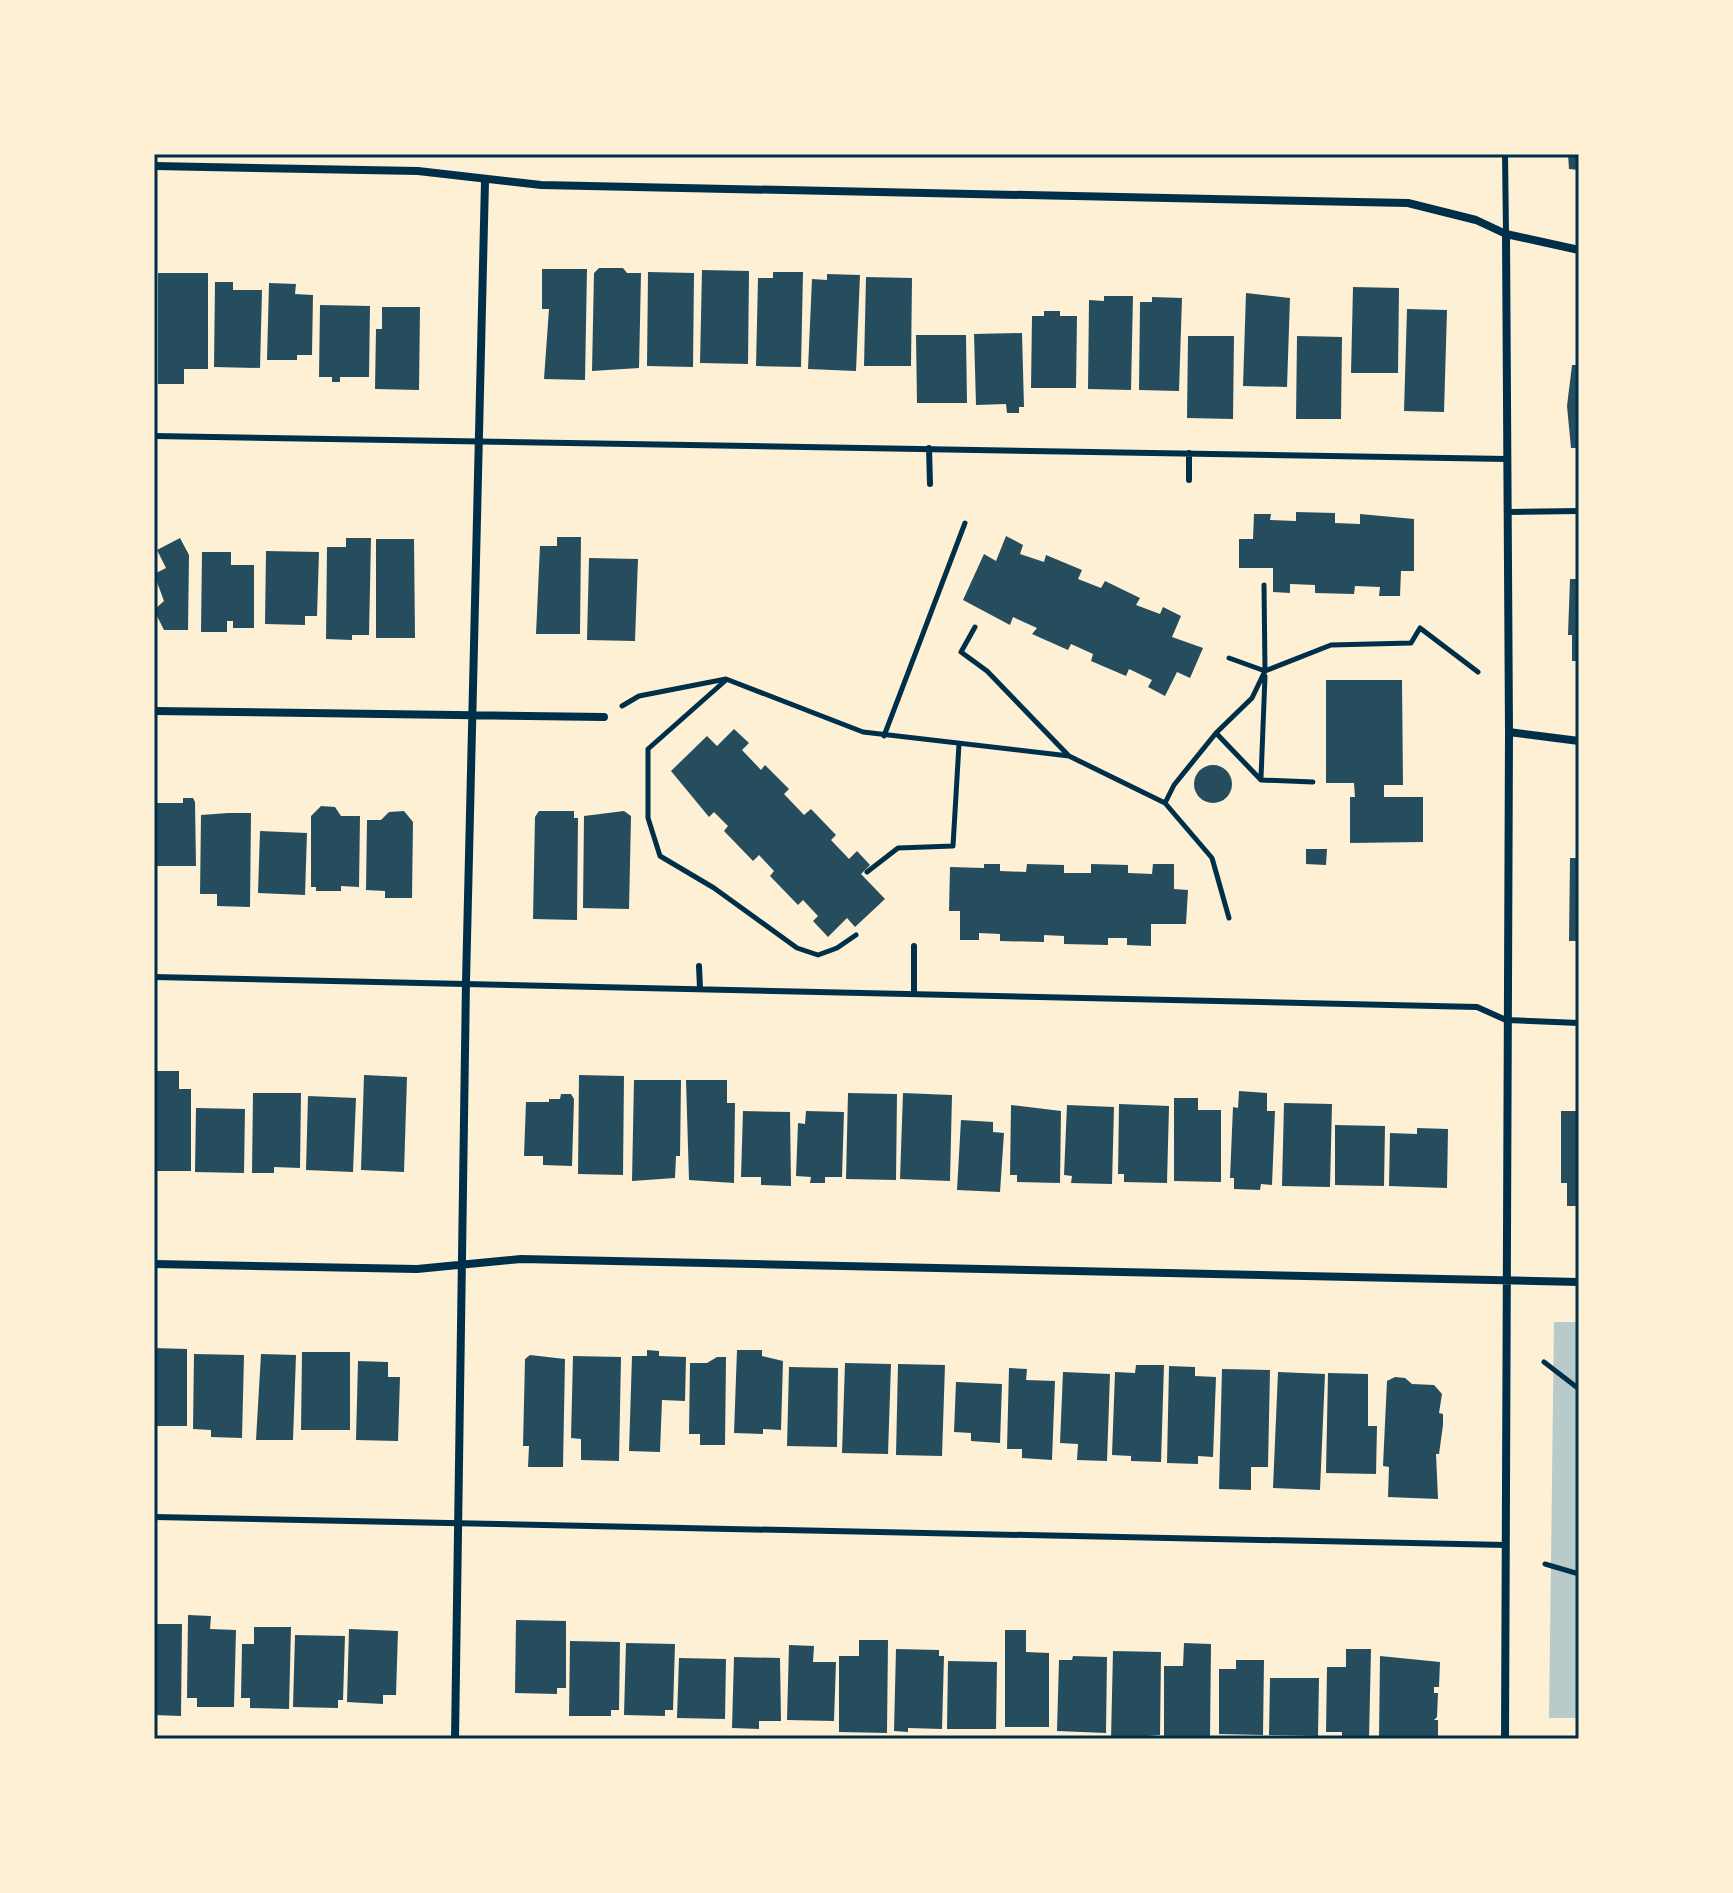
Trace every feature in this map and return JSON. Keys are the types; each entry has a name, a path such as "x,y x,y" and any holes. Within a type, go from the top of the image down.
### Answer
{"street":[{"path":"154,166 418,171 541,185 1408,203 1476,220 1506,234 1579,250"},
{"path":"455,1739 466,982 485,181"},
{"path":"1505,1739 1504,1281 1509,732 1506,234"},
{"path":"154,711 473,718 604,717"},
{"path":"1509,732 1579,741"},
{"path":"154,1264 417,1269 521,1259 1579,1282"}],"lane":[{"path":"1505,154 1506,234"},
{"path":"154,436 1507,459"},
{"path":"929,448 930,484"},
{"path":"1189,453 1189,480"},
{"path":"1508,512 1579,511"},
{"path":"914,946 914,993"},
{"path":"699,966 700,988"},
{"path":"154,977 1477,1007 1506,1020 1579,1023"},
{"path":"154,1517 1506,1545"}],"path":[{"path":"884,736 965,523"},
{"path":"1261,780 1264,585"},
{"path":"975,627 961,652 987,671 1069,756"},
{"path":"1229,658 1265,671 1331,645 1411,643 1420,628 1478,672"},
{"path":"1165,803 1174,785 1216,733 1252,698 1265,671"},
{"path":"726,679 648,749 648,818 660,856 714,888 797,948 818,955 856,935"},
{"path":"604,717 639,696 726,679 863,732 1069,756 1165,803 1212,858 1229,918"},
{"path":"1216,733 1261,780 1313,782"},
{"path":"867,872 898,848 953,846 959,744"},
{"path":"1544,1362 1579,1389"},
{"path":"1545,1564 1579,1574"}],"shaded area":[{"path":"1554,1322 1579,1322 1579,1718 1549,1718"}],"building":[{"path":"1568,154 1579,154 1579,170 1569,169"},
{"path":"599,268 623,268 627,273 641,273 639,368 592,371 594,273"},
{"path":"542,269 587,269 585,380 544,379 549,309 542,309"},
{"path":"702,270 749,271 748,364 700,363"},
{"path":"648,272 694,273 693,367 647,366"},
{"path":"773,272 803,272 801,367 756,366 758,278 773,278"},
{"path":"158,273 208,273 208,369 184,369 184,384 158,384"},
{"path":"827,274 860,275 856,371 808,369 812,279 827,280"},
{"path":"866,277 912,278 911,366 864,366"},
{"path":"215,282 233,282 233,290 262,290 260,368 214,367"},
{"path":"269,283 296,284 295,294 313,295 312,355 297,355 297,360 267,360"},
{"path":"1353,287 1399,288 1398,373 1351,373"},
{"path":"1246,293 1290,298 1287,387 1243,386"},
{"path":"1104,296 1133,296 1131,390 1088,389 1089,300 1104,301"},
{"path":"1152,297 1182,298 1179,391 1139,390 1140,302 1152,302"},
{"path":"320,305 370,306 369,377 340,377 340,382 332,382 332,377 319,377"},
{"path":"382,307 420,307 419,390 375,389 376,329 382,329"},
{"path":"1407,309 1447,310 1444,412 1404,411"},
{"path":"1044,311 1060,311 1060,316 1077,316 1076,388 1031,388 1032,316 1044,316"},
{"path":"1022,333 1024,407 1019,407 1019,413 1007,413 1006,404 976,405 974,334"},
{"path":"916,335 966,335 967,403 917,403"},
{"path":"1188,336 1234,336 1233,419 1187,418"},
{"path":"1297,336 1342,337 1341,419 1296,419"},
{"path":"1572,365 1579,365 1579,448 1571,448 1567,406"},
{"path":"1296,512 1335,513 1335,523 1360,524 1360,514 1414,519 1414,571 1401,571 1400,596 1379,596 1380,587 1355,586 1354,594 1315,593 1315,585 1290,584 1290,593 1273,592 1273,568 1239,568 1239,539 1253,539 1254,514 1271,514 1270,520 1296,521"},
{"path":"1006,536 1023,545 1020,554 1044,562 1046,555 1082,570 1078,579 1101,588 1105,581 1140,598 1136,605 1160,614 1163,607 1181,616 1172,637 1203,648 1190,678 1177,672 1165,696 1148,687 1152,680 1129,669 1126,676 1091,661 1093,654 1071,644 1068,650 1032,634 1037,628 1013,617 1010,625 963,600 984,554 996,561"},
{"path":"557,537 581,537 580,634 536,634 540,546 557,546"},
{"path":"180,538 189,555 188,630 164,630 154,610 164,601 154,574 166,568 157,550"},
{"path":"346,538 371,538 369,635 352,635 352,640 326,639 327,547 346,547"},
{"path":"376,539 414,539 415,638 376,638"},
{"path":"266,551 319,552 317,616 305,616 305,625 265,624"},
{"path":"202,552 231,552 231,565 254,565 254,628 233,628 233,621 227,621 227,632 201,632"},
{"path":"589,558 638,559 635,641 587,640"},
{"path":"1570,579 1579,579 1579,661 1572,661 1572,635 1568,635"},
{"path":"1326,680 1402,680 1403,785 1384,785 1384,797 1423,797 1423,842 1350,843 1350,797 1355,797 1354,783 1326,783"},
{"path":"734,729 749,743 742,750 761,770 765,765 789,789 784,794 804,815 811,809 836,835 831,840 849,859 857,851 870,865 861,874 885,899 855,927 847,918 828,937 813,921 818,916 803,900 798,905 770,876 774,871 759,855 753,861 724,831 728,826 714,812 709,817 671,771 707,736 717,746"},
{"path":"1213,765 1227,770 1232,784 1227,798 1213,803 1199,798 1194,784 1199,770"},
{"path":"183,798 193,798 195,802 196,866 154,866 154,803 183,803"},
{"path":"321,806 335,807 341,816 360,816 359,887 341,886 341,891 316,891 316,887 311,887 311,816"},
{"path":"404,811 413,822 412,898 385,898 385,891 366,890 367,820 381,820 389,812"},
{"path":"539,811 574,811 574,818 578,818 577,920 533,919 535,817"},
{"path":"624,811 631,816 629,909 583,908 584,816"},
{"path":"251,813 250,907 217,906 217,894 200,894 201,815"},
{"path":"260,831 307,833 305,895 258,893"},
{"path":"1306,849 1327,849 1326,865 1306,864"},
{"path":"1570,858 1579,858 1579,941 1569,941"},
{"path":"984,864 1000,864 1000,871 1026,872 1027,864 1064,865 1064,873 1091,873 1091,864 1128,865 1128,873 1152,874 1153,864 1174,864 1174,889 1188,890 1186,924 1151,924 1151,946 1127,945 1127,938 1108,938 1108,945 1064,944 1064,936 1044,935 1044,942 1000,941 1000,934 979,933 979,940 960,940 960,911 949,911 950,867 984,868"},
{"path":"154,1071 179,1071 179,1089 191,1089 191,1171 154,1171"},
{"path":"364,1075 407,1077 404,1172 361,1170"},
{"path":"579,1075 624,1076 623,1175 578,1174"},
{"path":"634,1080 681,1080 680,1156 676,1156 675,1178 632,1181"},
{"path":"686,1080 727,1080 727,1103 735,1103 734,1183 689,1180"},
{"path":"1239,1091 1267,1093 1267,1111 1275,1111 1272,1185 1261,1184 1260,1190 1234,1189 1234,1178 1230,1178 1233,1107 1238,1108"},
{"path":"253,1093 301,1093 300,1168 274,1167 274,1173 252,1173"},
{"path":"848,1093 897,1094 896,1180 846,1179"},
{"path":"903,1093 952,1095 950,1181 900,1179"},
{"path":"561,1094 571,1094 574,1099 572,1166 543,1165 543,1156 524,1156 526,1102 549,1102 549,1099 560,1099"},
{"path":"308,1096 356,1098 353,1172 306,1170"},
{"path":"1174,1098 1198,1098 1198,1110 1221,1110 1221,1182 1174,1181"},
{"path":"1284,1103 1332,1104 1330,1187 1282,1186"},
{"path":"1119,1104 1169,1106 1167,1183 1124,1182 1124,1174 1118,1174"},
{"path":"1011,1105 1061,1111 1060,1183 1017,1182 1017,1175 1010,1175"},
{"path":"1067,1105 1114,1107 1112,1184 1071,1183 1072,1176 1064,1175"},
{"path":"196,1108 245,1109 244,1173 195,1172"},
{"path":"743,1111 790,1112 791,1186 761,1185 761,1177 741,1177"},
{"path":"806,1111 844,1112 842,1177 825,1177 825,1183 810,1183 811,1177 796,1176 798,1123 805,1124"},
{"path":"1561,1111 1579,1111 1579,1206 1567,1206 1567,1183 1561,1183"},
{"path":"961,1120 993,1122 993,1132 1004,1133 1000,1192 957,1190"},
{"path":"1335,1125 1385,1126 1384,1186 1335,1185"},
{"path":"1417,1128 1448,1129 1447,1188 1389,1186 1390,1133 1417,1134"},
{"path":"154,1348 187,1349 187,1426 154,1426"},
{"path":"647,1350 659,1351 659,1356 686,1357 685,1401 662,1400 660,1452 629,1451 632,1356 647,1356"},
{"path":"737,1350 762,1350 762,1356 783,1361 781,1430 763,1429 763,1434 734,1433"},
{"path":"302,1352 350,1352 350,1430 301,1430"},
{"path":"194,1354 244,1355 242,1438 211,1437 211,1430 193,1429"},
{"path":"261,1354 296,1355 293,1440 256,1440"},
{"path":"530,1355 565,1359 563,1467 528,1467 529,1446 523,1446 525,1359"},
{"path":"573,1356 621,1357 619,1461 581,1460 581,1439 571,1438"},
{"path":"717,1357 726,1357 725,1445 700,1445 700,1434 689,1434 690,1363 707,1363"},
{"path":"358,1361 388,1362 388,1377 400,1377 398,1441 356,1440"},
{"path":"845,1363 891,1364 888,1454 842,1453"},
{"path":"898,1364 945,1365 942,1456 896,1455"},
{"path":"1136,1365 1164,1365 1161,1462 1131,1461 1131,1456 1112,1455 1115,1372 1135,1373"},
{"path":"1169,1366 1195,1367 1195,1376 1216,1377 1213,1457 1198,1456 1198,1464 1167,1463"},
{"path":"789,1367 838,1368 837,1447 787,1446"},
{"path":"1009,1368 1027,1369 1026,1380 1055,1381 1052,1460 1022,1458 1022,1449 1007,1449"},
{"path":"1222,1369 1270,1370 1268,1467 1251,1467 1251,1490 1219,1489"},
{"path":"1063,1372 1110,1374 1107,1461 1077,1460 1078,1444 1060,1443"},
{"path":"1278,1372 1325,1374 1320,1490 1273,1488"},
{"path":"1328,1373 1368,1374 1368,1426 1377,1426 1376,1474 1326,1473"},
{"path":"1395,1377 1405,1378 1412,1384 1434,1385 1442,1394 1439,1413 1443,1414 1443,1425 1439,1454 1436,1454 1438,1499 1388,1497 1389,1467 1383,1466 1387,1381"},
{"path":"956,1382 1002,1384 1000,1443 971,1441 971,1433 954,1432"},
{"path":"188,1615 211,1616 210,1629 236,1630 234,1707 197,1707 197,1698 187,1698"},
{"path":"516,1620 566,1621 566,1688 557,1688 557,1694 515,1693"},
{"path":"154,1624 182,1624 181,1716 154,1715"},
{"path":"254,1627 291,1627 289,1709 250,1708 250,1698 241,1698 242,1644 254,1644"},
{"path":"349,1629 398,1631 396,1695 383,1695 383,1704 347,1702"},
{"path":"1005,1630 1026,1630 1026,1652 1049,1653 1049,1727 1005,1727"},
{"path":"295,1635 345,1636 343,1700 338,1700 338,1708 293,1707"},
{"path":"859,1640 888,1640 887,1733 839,1732 839,1656 859,1656"},
{"path":"570,1641 620,1642 619,1710 611,1710 611,1716 569,1716"},
{"path":"626,1643 675,1644 673,1710 665,1710 665,1716 624,1715"},
{"path":"1184,1643 1211,1644 1210,1737 1204,1739 1164,1737 1164,1666 1183,1666"},
{"path":"789,1645 814,1646 813,1662 836,1662 834,1721 787,1720"},
{"path":"896,1649 939,1650 939,1656 944,1656 942,1729 908,1728 908,1732 894,1731"},
{"path":"1346,1649 1371,1649 1369,1739 1342,1739 1342,1732 1326,1732 1327,1667 1346,1667"},
{"path":"1113,1651 1161,1652 1160,1735 1111,1739"},
{"path":"1073,1656 1107,1657 1106,1733 1057,1731 1059,1660 1072,1660"},
{"path":"1380,1656 1440,1662 1439,1687 1434,1687 1434,1693 1438,1693 1437,1717 1434,1720 1438,1720 1438,1739 1379,1739"},
{"path":"734,1657 780,1658 781,1721 759,1721 759,1729 732,1728"},
{"path":"679,1658 726,1659 725,1719 677,1718"},
{"path":"1236,1660 1264,1660 1263,1735 1219,1734 1219,1669 1236,1669"},
{"path":"948,1661 997,1662 996,1729 947,1729"},
{"path":"1270,1678 1319,1678 1318,1736 1269,1735"}]}
